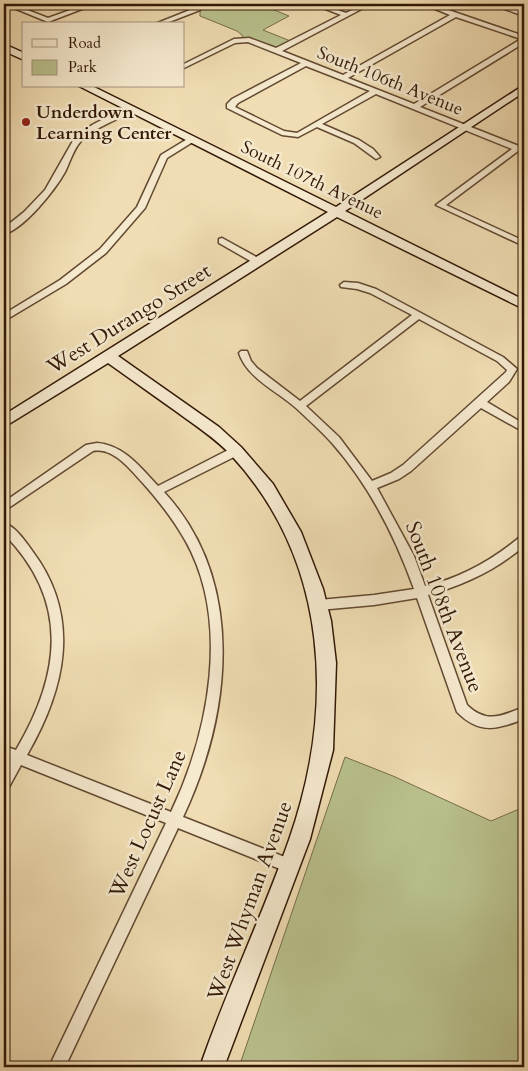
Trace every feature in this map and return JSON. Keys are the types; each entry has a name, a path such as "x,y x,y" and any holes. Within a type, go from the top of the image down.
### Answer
{"main road":[{"name":"South 107th Avenue","path":"88,88 129,109"}],"street":[{"path":"7,4 48,20 92,4"},
{"path":"316,4 346,15"},
{"path":"276,50 368,4"},
{"path":"426,4 524,39"},
{"path":"494,4 524,14"},
{"path":"163,22 199,6"},
{"path":"343,78 456,14"},
{"name":"South 106th Avenue","path":"185,66 234,41 243,39 276,50 521,150"},
{"path":"414,107 524,39"},
{"path":"4,47 22,56"},
{"path":"306,63 235,101 230,106 235,111 282,133 293,136 304,133 375,91"},
{"path":"336,212 524,88"},
{"path":"4,232 46,194 62,170 70,151 80,138 102,122 129,109"},
{"name":"South 107th Avenue","path":"129,109 524,305"},
{"path":"317,125 364,146 376,157"},
{"path":"4,318 63,282 107,247 141,208 164,157 192,140"},
{"path":"521,150 440,205 524,244"},
{"name":"West Durango Street","path":"4,422 336,212"},
{"path":"222,242 257,261"},
{"path":"344,285 366,288 500,359 512,369 506,380 407,468 370,486"},
{"path":"300,406 418,316"},
{"name":"South 108th Avenue","path":"244,353 247,362 254,370 300,406 335,440 370,486 399,536 421,592 459,702 472,718 486,724 493,724 524,713"},
{"name":"West Whyman Avenue","path":"108,356 191,413 236,451 267,488 293,532 315,589 328,663 323,750 300,839 212,1067"},
{"path":"480,403 524,428"},
{"name":"West Locust Lane","path":"4,507 86,451 100,446 113,450 157,491 180,521 200,560 213,605 217,640 216,691 210,727 192,783 57,1067"},
{"path":"157,491 236,451"},
{"path":"4,527 29,552 42,573 52,598 58,635 56,662 50,690 37,723 4,782"},
{"path":"319,605 421,592 457,582 482,571 505,557 524,540"},
{"path":"4,752 290,866"}],"green space":[{"path":"200,4 264,4 262,5 289,16 263,30 293,42 276,51 243,39 242,35 237,31 200,16"},
{"path":"345,757 393,776 491,821 524,807 524,1067 239,1067"}],"place":[{"name":"Underdown Learning Center","path":"26,122"}]}
